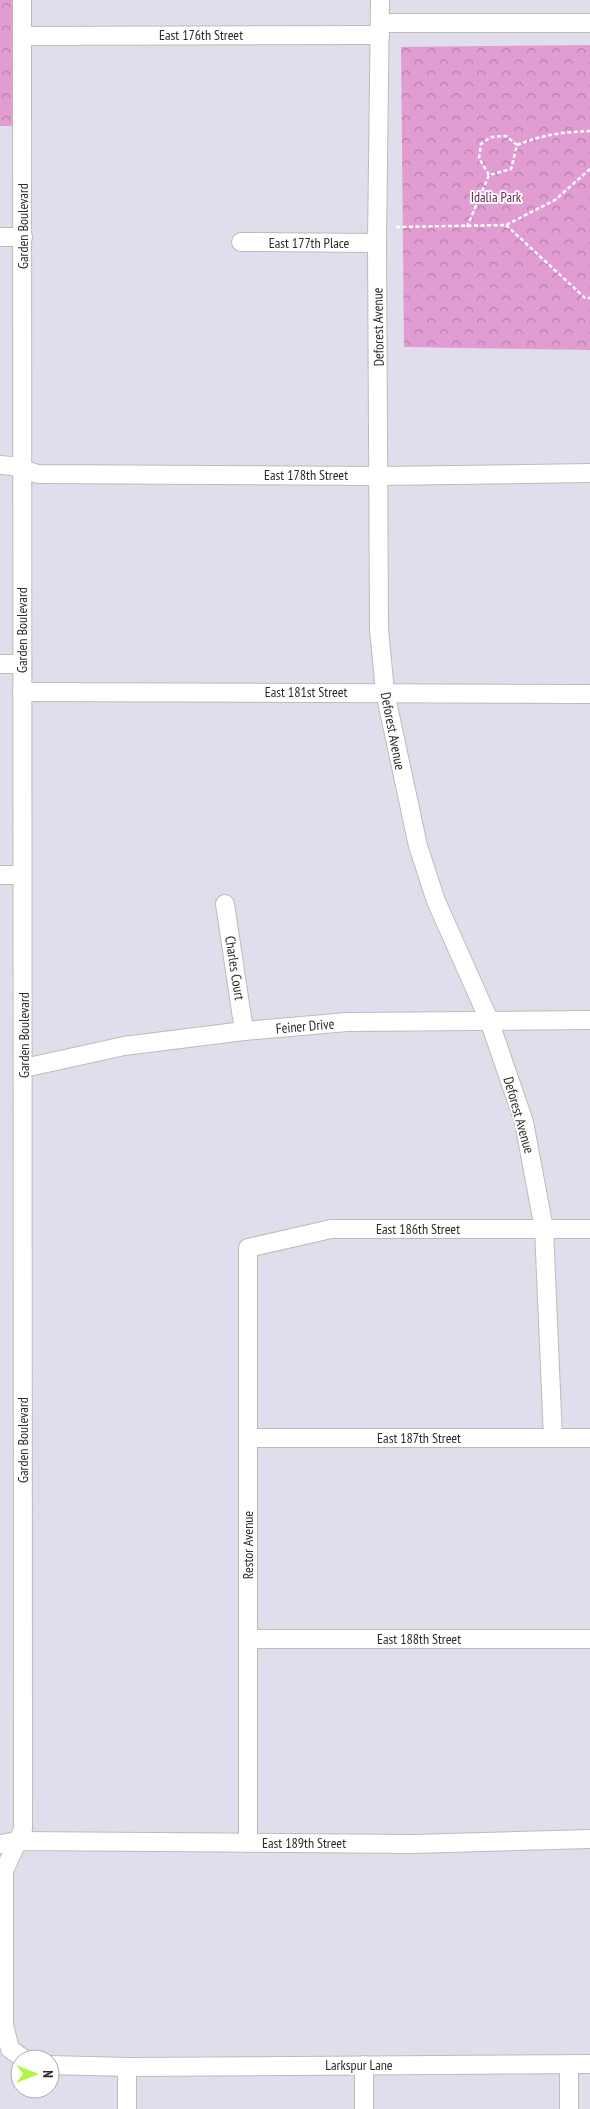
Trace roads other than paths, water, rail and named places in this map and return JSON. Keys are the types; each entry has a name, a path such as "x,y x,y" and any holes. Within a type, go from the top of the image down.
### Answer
{"street":[{"name":"Garden Boulevard","path":"10,2049 4,2025 2,1970 4,1871 23,1829 24,1068 22,664 24,469 22,0"},
{"name":"Deforest Avenue","path":"380,0 377,243 380,476 379,629 385,692 418,846 436,901 489,1020 524,1122 544,1229 553,1438"},
{"name":"East 176th Street","path":"22,36 380,29 590,22"},
{"path":"0,237 23,237"},
{"name":"East 177th Place","path":"241,242 377,243"},
{"name":"East 178th Street","path":"0,465 24,469 38,474 380,476 590,473"},
{"path":"0,664 22,664"},
{"name":"East 181st Street","path":"22,692 590,694"},
{"path":"0,875 22,875"},
{"name":"Charles Court","path":"225,904 244,1031"},
{"name":"Feiner Drive","path":"24,1068 124,1046 244,1031 347,1022 590,1020"},
{"name":"East 186th Street","path":"248,1248 331,1229 590,1229"},
{"name":"Restor Avenue","path":"248,1248 248,1843"},
{"name":"East 187th Street","path":"248,1438 590,1438"},
{"name":"East 188th Street","path":"248,1639 590,1639"},
{"name":"East 189th Street","path":"0,1844 19,1841 413,1844 590,1838"},
{"path":"569,2064 569,2109"},
{"name":"Larkspur Lane","path":"127,2067 590,2064"},
{"path":"60,2065 127,2067 127,2109"},
{"path":"364,2065 364,2109"}],"park label":[{"name":"Idalia Park","path":"496,197"}]}
